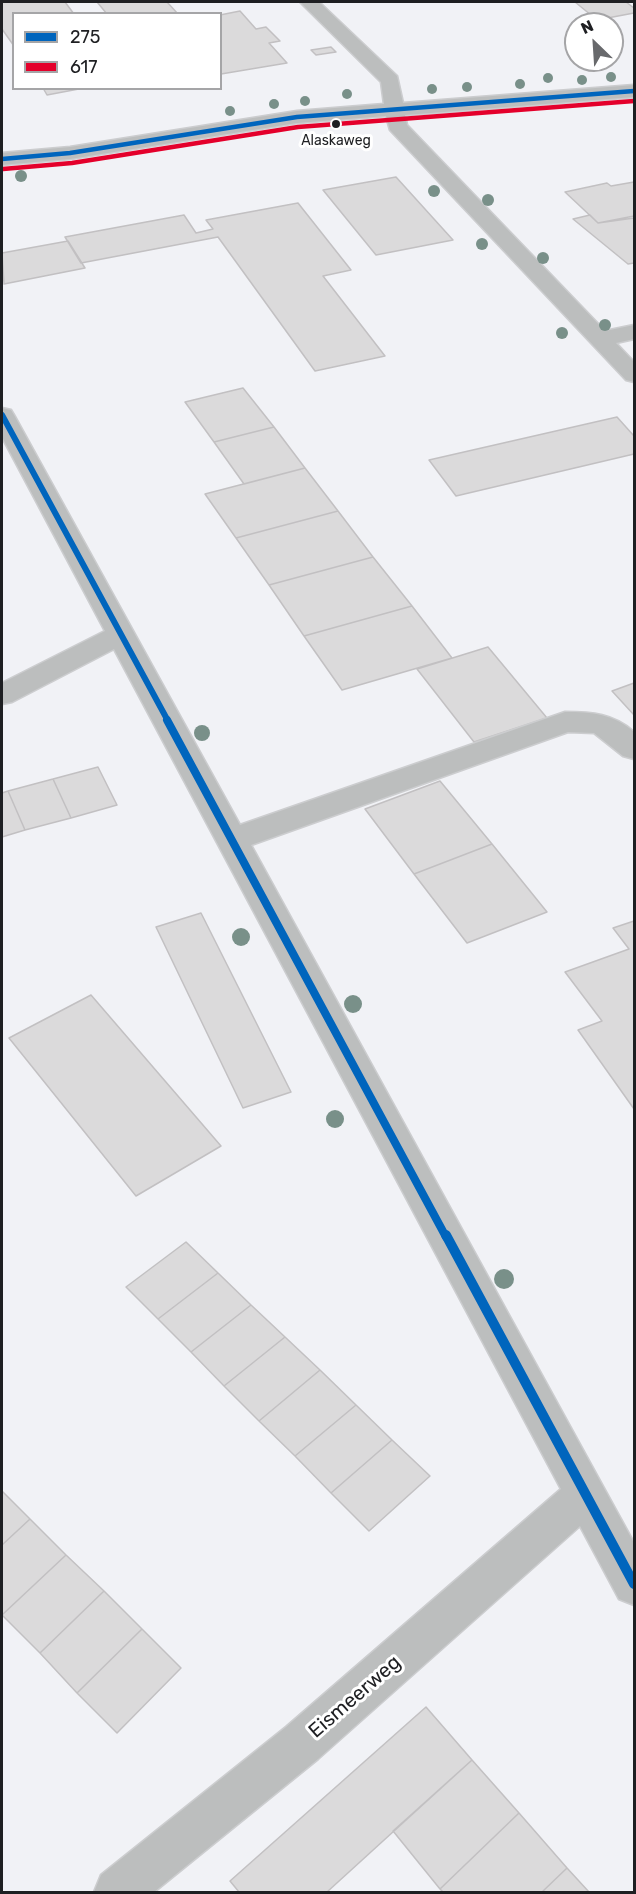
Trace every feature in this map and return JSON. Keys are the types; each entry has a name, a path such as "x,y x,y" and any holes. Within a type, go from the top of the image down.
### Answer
{"street":[{"path":"309,2 390,80 397,126 634,375"},
{"path":"2,159 70,153 248,123 393,109 634,91"},
{"path":"600,339 634,332"},
{"path":"2,415 634,1584"},
{"path":"2,694 121,634"},
{"path":"232,840 565,722 588,722 612,726 634,749"},
{"name":"Eismeerweg","path":"118,1893 174,1844 302,1743 585,1495"}],"building":[{"path":"2,2 65,2 72,12 12,12 12,43 2,29"},
{"path":"97,2 167,2 176,12 105,12"},
{"path":"575,2 626,2 634,8 634,13 624,15 624,12 587,12"},
{"path":"240,11 256,29 266,27 280,41 269,43 287,63 222,74 222,15"},
{"path":"331,47 336,52 316,55 311,50"},
{"path":"44,90 73,90 47,95"},
{"path":"396,177 453,240 376,255 323,190"},
{"path":"634,182 634,216 598,223 565,192 607,183 611,186"},
{"path":"298,203 351,270 323,276 385,356 315,371 218,237 81,263 65,237 184,215 196,233 213,229 206,220"},
{"path":"590,215 598,223 634,218 634,263 628,264 573,219"},
{"path":"68,241 85,268 4,284 2,253"},
{"path":"243,388 274,427 214,442 185,402"},
{"path":"617,417 634,436 634,454 456,496 429,460"},
{"path":"274,427 305,468 244,484 214,442"},
{"path":"305,468 338,511 236,538 205,494"},
{"path":"338,511 373,557 269,585 236,538"},
{"path":"373,557 412,606 304,636 269,585"},
{"path":"412,606 452,658 342,690 304,636"},
{"path":"488,647 547,718 474,742 417,669"},
{"path":"634,683 634,715 612,691"},
{"path":"98,767 117,805 71,818 53,779"},
{"path":"53,779 71,818 25,830 8,791"},
{"path":"440,781 492,844 414,874 365,809"},
{"path":"8,791 25,830 2,837 2,793"},
{"path":"492,844 547,912 467,943 414,874"},
{"path":"201,913 291,1092 243,1108 156,927"},
{"path":"634,921 634,1109 578,1030 602,1021 565,972 629,949 613,928"},
{"path":"91,995 221,1146 136,1196 9,1038"},
{"path":"186,1242 218,1273 158,1319 126,1287"},
{"path":"218,1273 251,1305 191,1352 158,1319"},
{"path":"251,1305 285,1337 224,1386 191,1352"},
{"path":"285,1337 320,1370 259,1421 224,1386"},
{"path":"320,1370 356,1405 295,1456 259,1421"},
{"path":"356,1405 392,1440 331,1493 295,1456"},
{"path":"392,1440 430,1476 369,1531 331,1493"},
{"path":"2,1491 30,1519 2,1545"},
{"path":"30,1519 66,1555 2,1615 2,1545"},
{"path":"66,1555 104,1591 40,1653 2,1615"},
{"path":"104,1591 142,1629 77,1693 40,1653"},
{"path":"142,1629 181,1668 117,1733 77,1693"},
{"path":"426,1707 472,1760 327,1892 239,1892 230,1881"},
{"path":"472,1760 519,1813 440,1889 393,1831"},
{"path":"519,1813 567,1868 542,1892 443,1892 440,1889"},
{"path":"567,1868 589,1892 542,1892"}],"transit line":[{"name":"275","path":"2,159 70,153 297,117 634,91"},
{"name":"617","path":"3,169 72,163 298,127 634,101"},
{"name":"275","path":"2,415 634,1584"}],"place":[{"name":"Alaskaweg","path":"336,124"}]}
